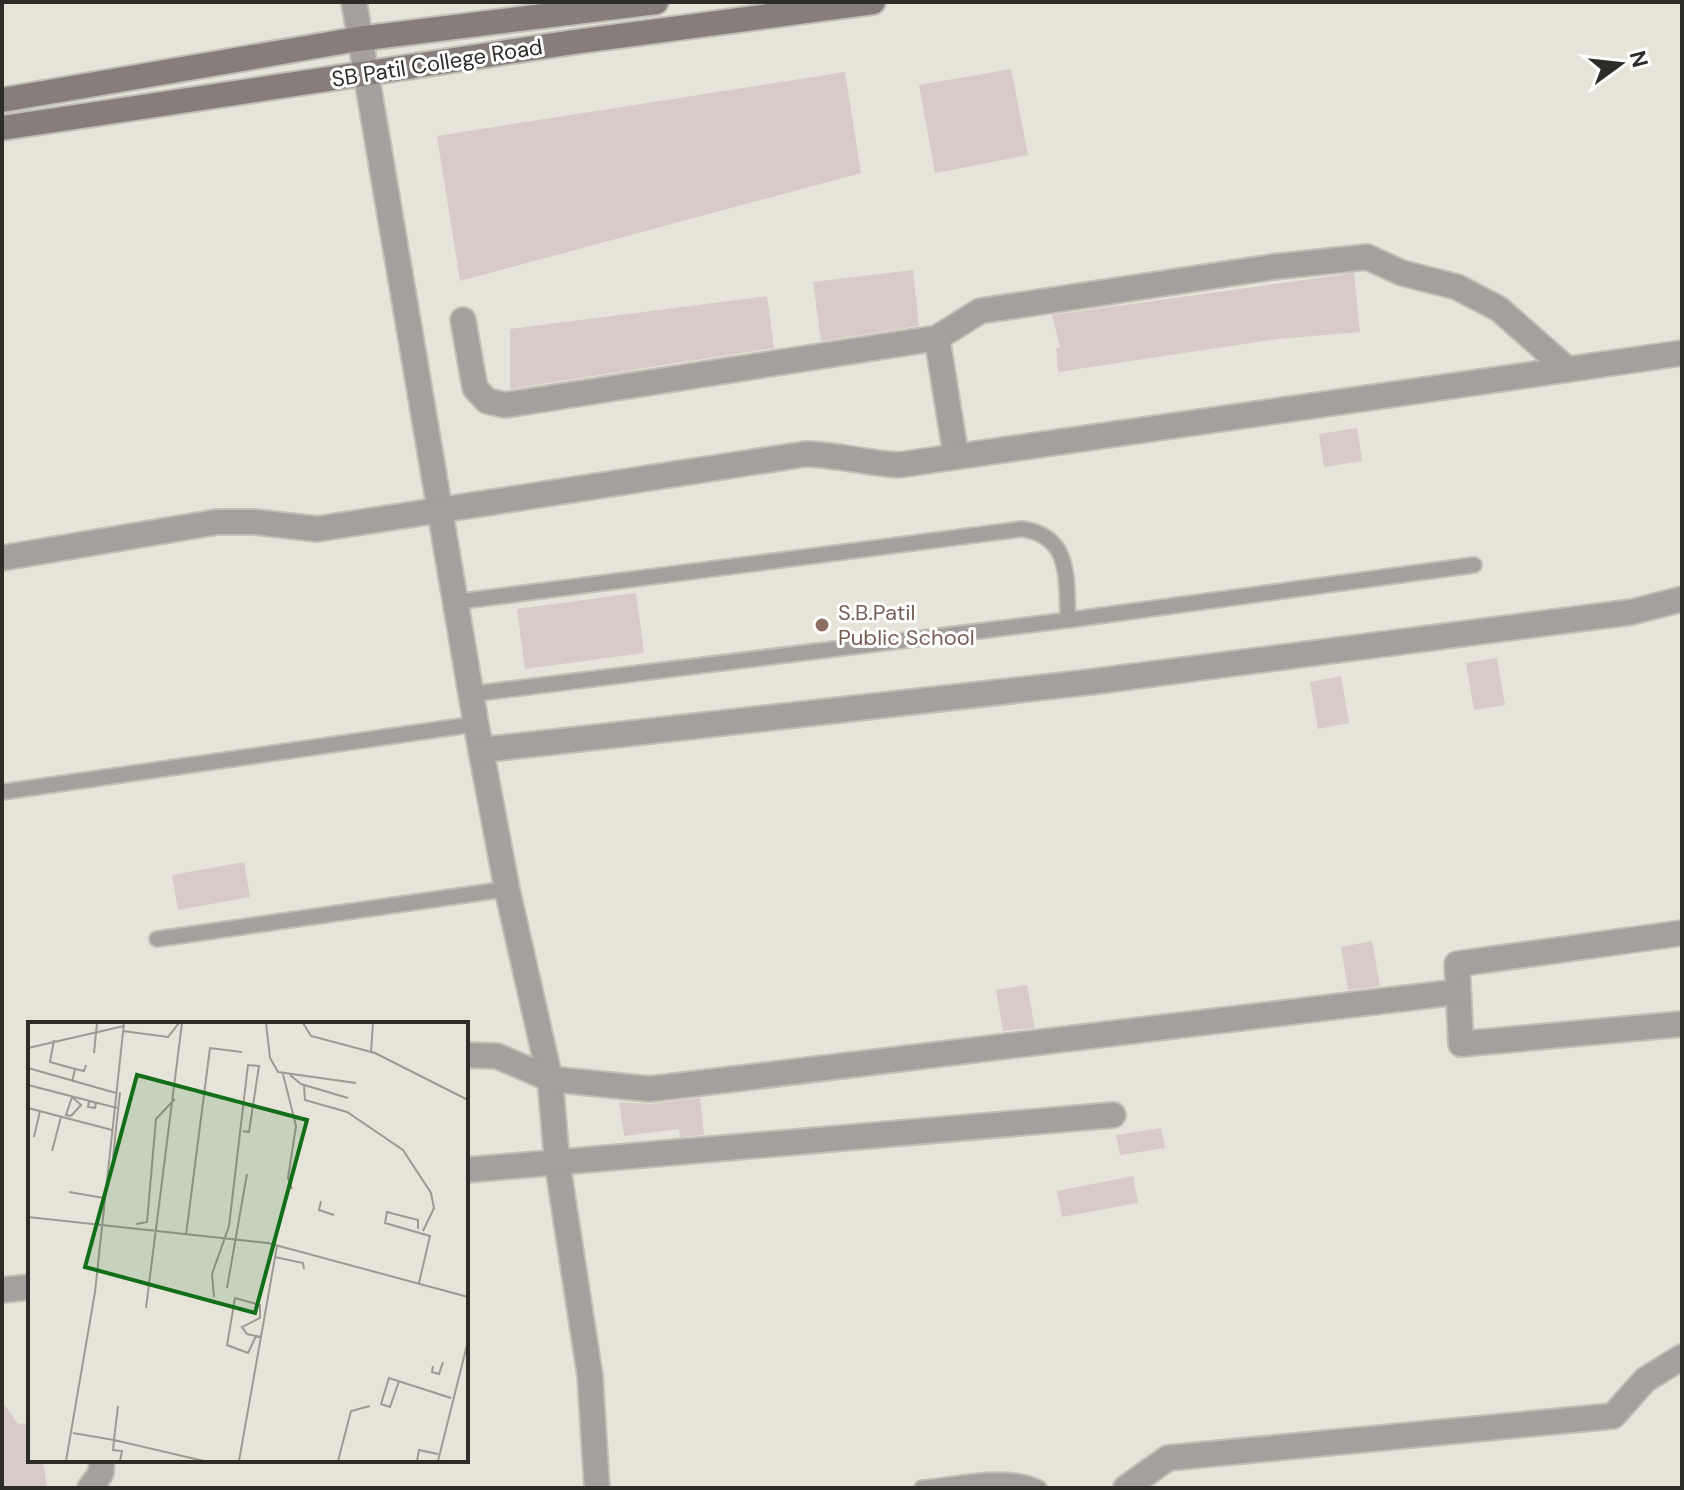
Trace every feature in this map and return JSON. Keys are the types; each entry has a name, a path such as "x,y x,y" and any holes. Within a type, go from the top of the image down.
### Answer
{"street":[{"path":"354,2 363,74 476,724 507,889 550,1079 557,1161 590,1376 597,1488"},
{"name":"SB Patil College Road","path":"2,100 358,39 611,5 656,2"},
{"name":"SB Patil College Road","path":"2,128 873,2"},
{"path":"102,84 106,112"},
{"path":"463,320 475,388 487,401 505,405 937,338 980,311 1367,257 1402,273 1457,287 1499,309 1567,369"},
{"path":"937,338 956,456"},
{"path":"2,558 217,522 254,522 317,529 806,454 838,455 866,463 898,465 1682,353"},
{"path":"481,750 1090,682 1632,612 1682,599"},
{"path":"1682,933 1457,964 1461,1044 1682,1024"},
{"path":"468,1055 497,1056 550,1079 650,1089 1457,992"},
{"path":"468,1170 1113,1115"},
{"path":"2,1290 28,1287"},
{"path":"1126,1488 1168,1458 1613,1416 1645,1380 1682,1357"},
{"path":"90,1488 101,1473 102,1462"}],"lane":[{"path":"455,602 1022,529 1041,531 1056,543 1064,562 1068,620"},
{"path":"471,694 1068,620 1474,565"},
{"path":"2,792 476,724"},
{"path":"157,939 507,889"},
{"path":"922,1488 1026,1482 1039,1488"}],"building":[{"path":"1011,69 1028,155 935,173 919,85"},
{"path":"845,72 861,173 460,281 437,136"},
{"path":"913,270 919,326 821,341 813,282"},
{"path":"1354,273 1360,332 1277,339 1058,372 1056,348 1060,347 1052,315"},
{"path":"767,296 774,348 510,389 510,329"},
{"path":"1357,428 1362,461 1324,467 1319,434"},
{"path":"636,593 644,653 525,669 517,609"},
{"path":"1497,658 1505,705 1474,710 1466,663"},
{"path":"1341,676 1349,723 1318,729 1310,682"},
{"path":"244,862 250,897 178,910 172,875"},
{"path":"1372,941 1380,986 1348,990 1341,947"},
{"path":"1027,985 1035,1028 1003,1031 996,990"},
{"path":"700,1098 704,1135 680,1137 679,1129 624,1136 619,1102 651,1104"},
{"path":"1161,1128 1165,1148 1120,1155 1116,1135"},
{"path":"1133,1176 1138,1203 1062,1217 1057,1191"},
{"path":"2,1401 18,1424 28,1423 28,1462 43,1462 47,1488 2,1488"}],"place":[{"name":"S.B.Patil Public School","path":"822,625"}]}
